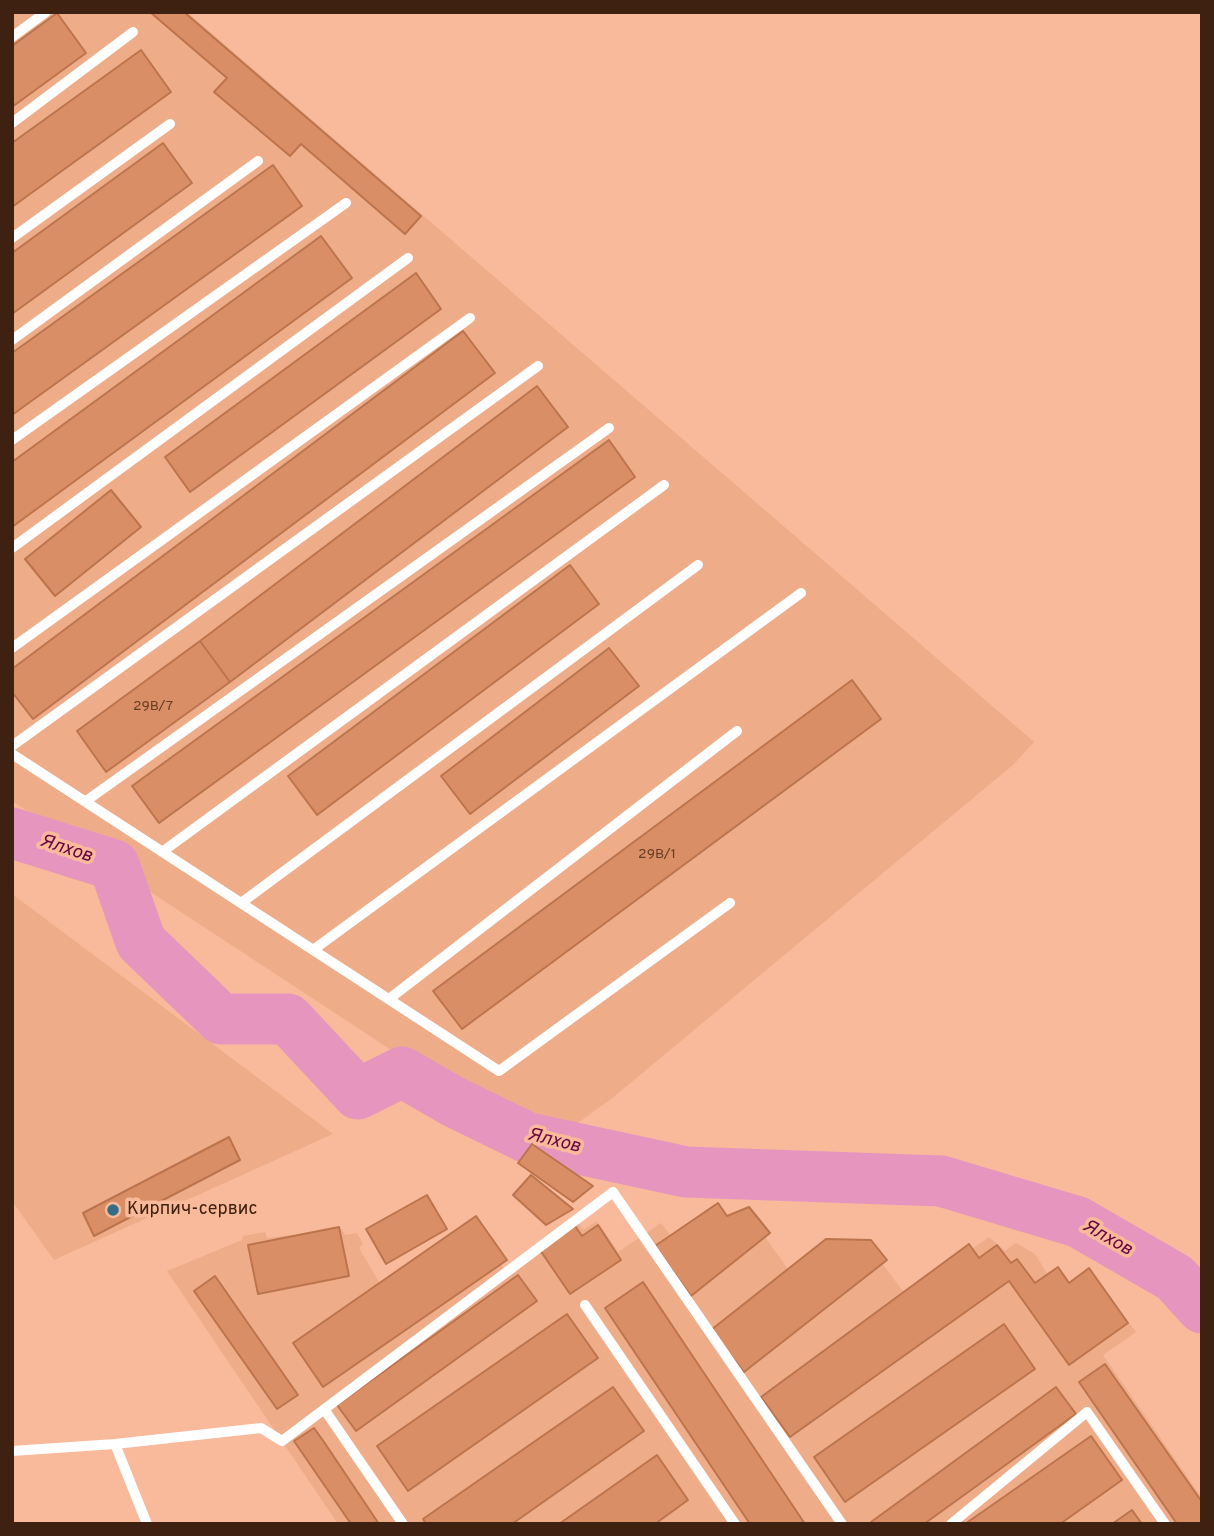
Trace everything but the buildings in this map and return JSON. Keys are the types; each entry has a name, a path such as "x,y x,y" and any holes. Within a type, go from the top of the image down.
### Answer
{"lane":[{"path":"12,37 46,12"},
{"path":"12,123 133,32"},
{"path":"12,238 170,124"},
{"path":"12,340 258,161"},
{"path":"12,440 346,203"},
{"path":"12,548 408,258"},
{"path":"12,648 470,318"},
{"path":"12,746 538,366"},
{"path":"86,801 609,428"},
{"path":"162,852 664,485"},
{"path":"241,903 698,565"},
{"path":"313,950 801,593"},
{"path":"388,999 737,731"},
{"path":"12,754 499,1071 730,903"},
{"path":"12,1451 115,1444 261,1428 282,1441 613,1192 842,1524"},
{"path":"585,1305 736,1524"},
{"path":"324,1409 403,1524"},
{"path":"951,1524 1087,1412 1165,1524"},
{"path":"115,1444 147,1524"}],"shaded area":[{"path":"12,12 187,12 1034,742 1013,765 611,1099 542,1149 12,801"},
{"path":"12,894 333,1134 54,1260 12,1201"},
{"path":"753,1220 792,1275 872,1250 906,1295 989,1237 1005,1251 1016,1243 1035,1254 1048,1275 1073,1289 1093,1276 1136,1332 1103,1355 1202,1498 1202,1524 338,1524 167,1271 242,1240 243,1236 265,1232 267,1238 342,1229 345,1235 357,1233 363,1244 359,1248 382,1287 474,1227 504,1269 577,1222 583,1230 597,1221 618,1252 661,1223 671,1236"}],"waterway":[{"name":"Ялхов","path":"12,833 114,865 141,942 221,1019 288,1019 358,1094 402,1072 454,1102 528,1138 686,1172 941,1181 1078,1222 1175,1278 1202,1308"}],"place":[{"name":"Кирпич-сервис","path":"113,1210"}]}
